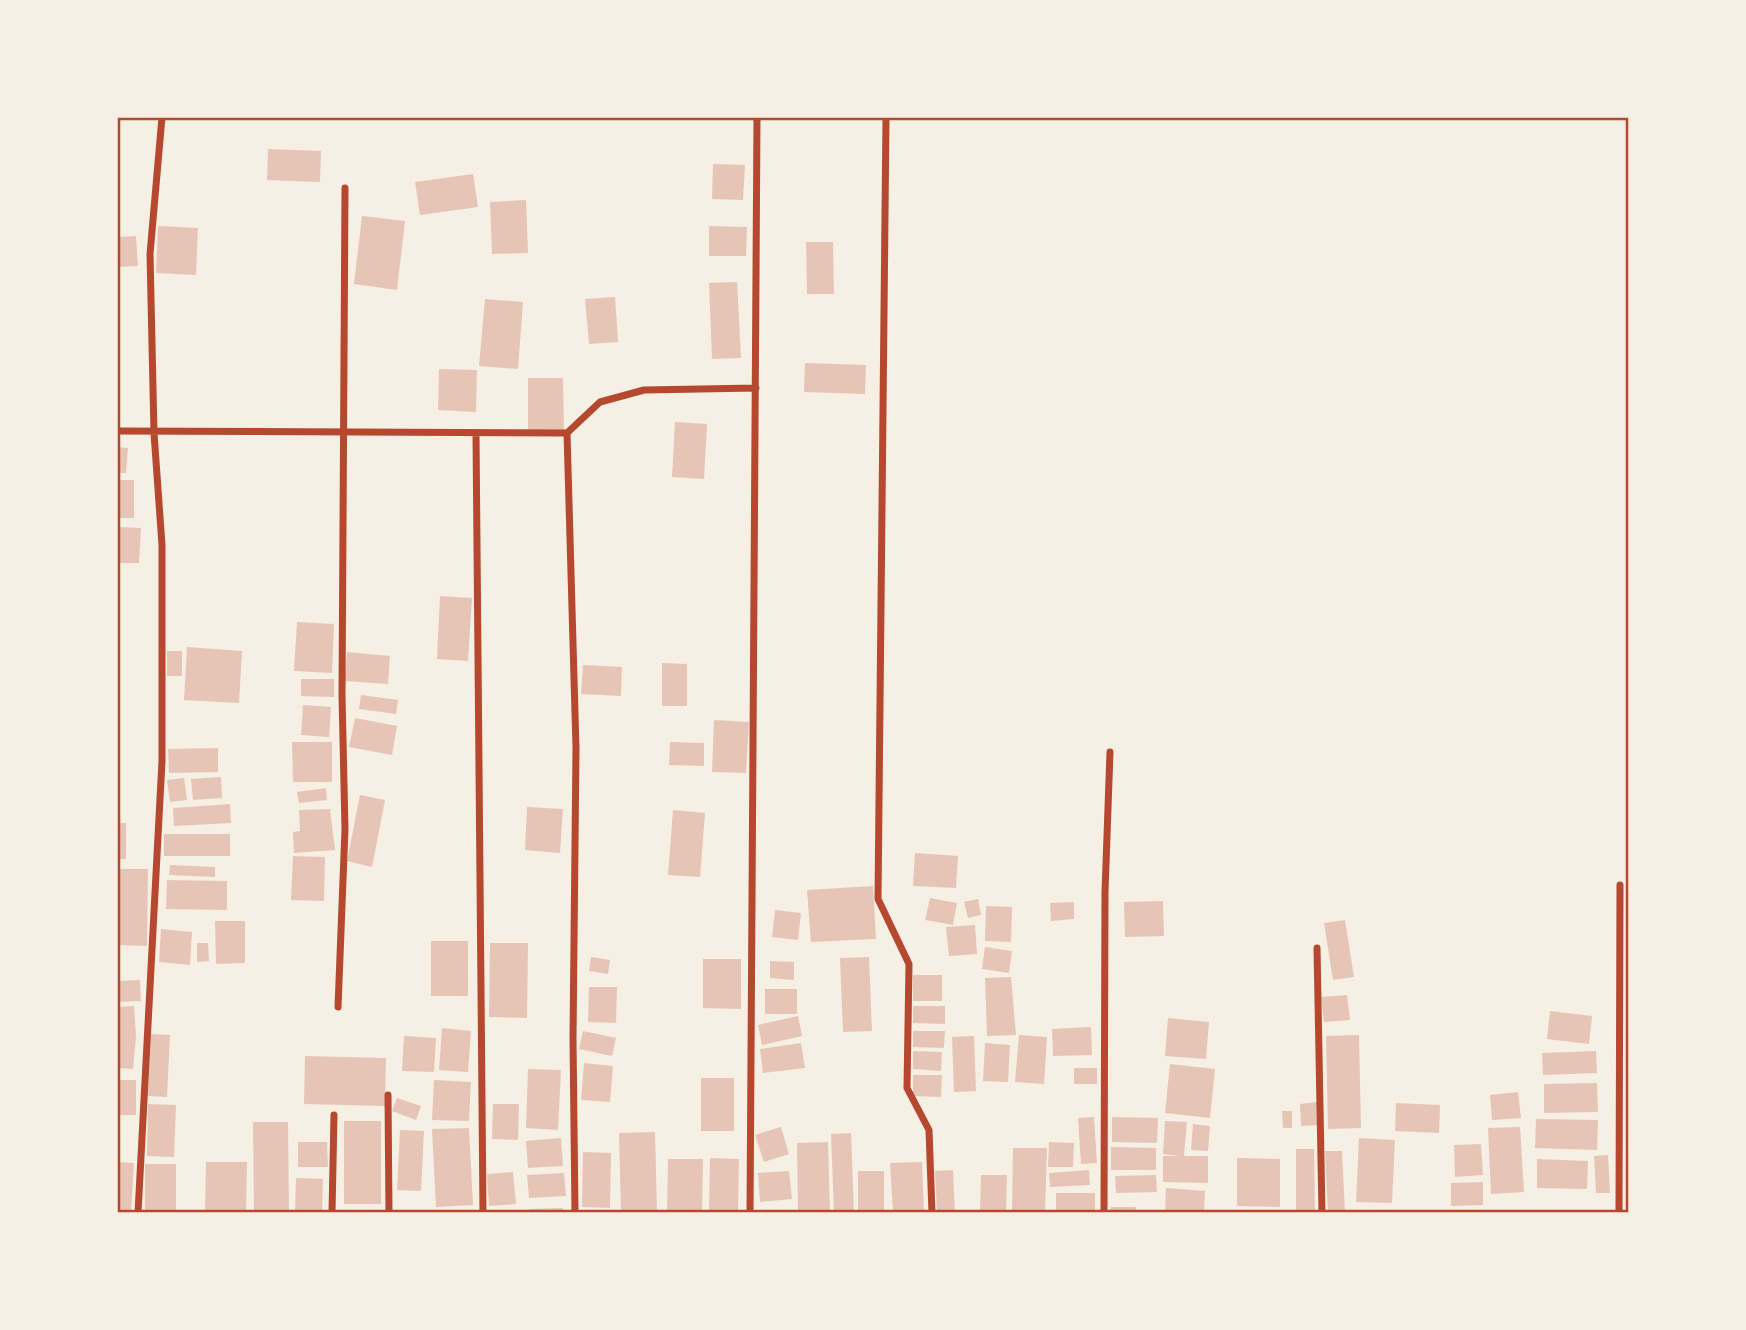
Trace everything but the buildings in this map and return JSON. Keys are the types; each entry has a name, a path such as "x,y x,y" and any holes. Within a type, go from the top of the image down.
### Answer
{"street":[{"path":"138,1213 162,761 162,545 154,433 150,235 162,117"},
{"path":"750,1213 757,117"},
{"path":"886,117 878,899 879,906 909,964 908,1088 929,1130 932,1213"},
{"path":"338,1007 345,829 342,695 345,188"},
{"path":"117,431 567,433 600,402 644,390 756,388"},
{"path":"567,433 576,748 573,1039 575,1213"},
{"path":"476,434 483,1213"},
{"path":"1104,1213 1105,892 1110,752"},
{"path":"1619,1213 1620,885"},
{"path":"1317,948 1322,1213"},
{"path":"388,1095 389,1213"},
{"path":"332,1213 334,1115"}]}
